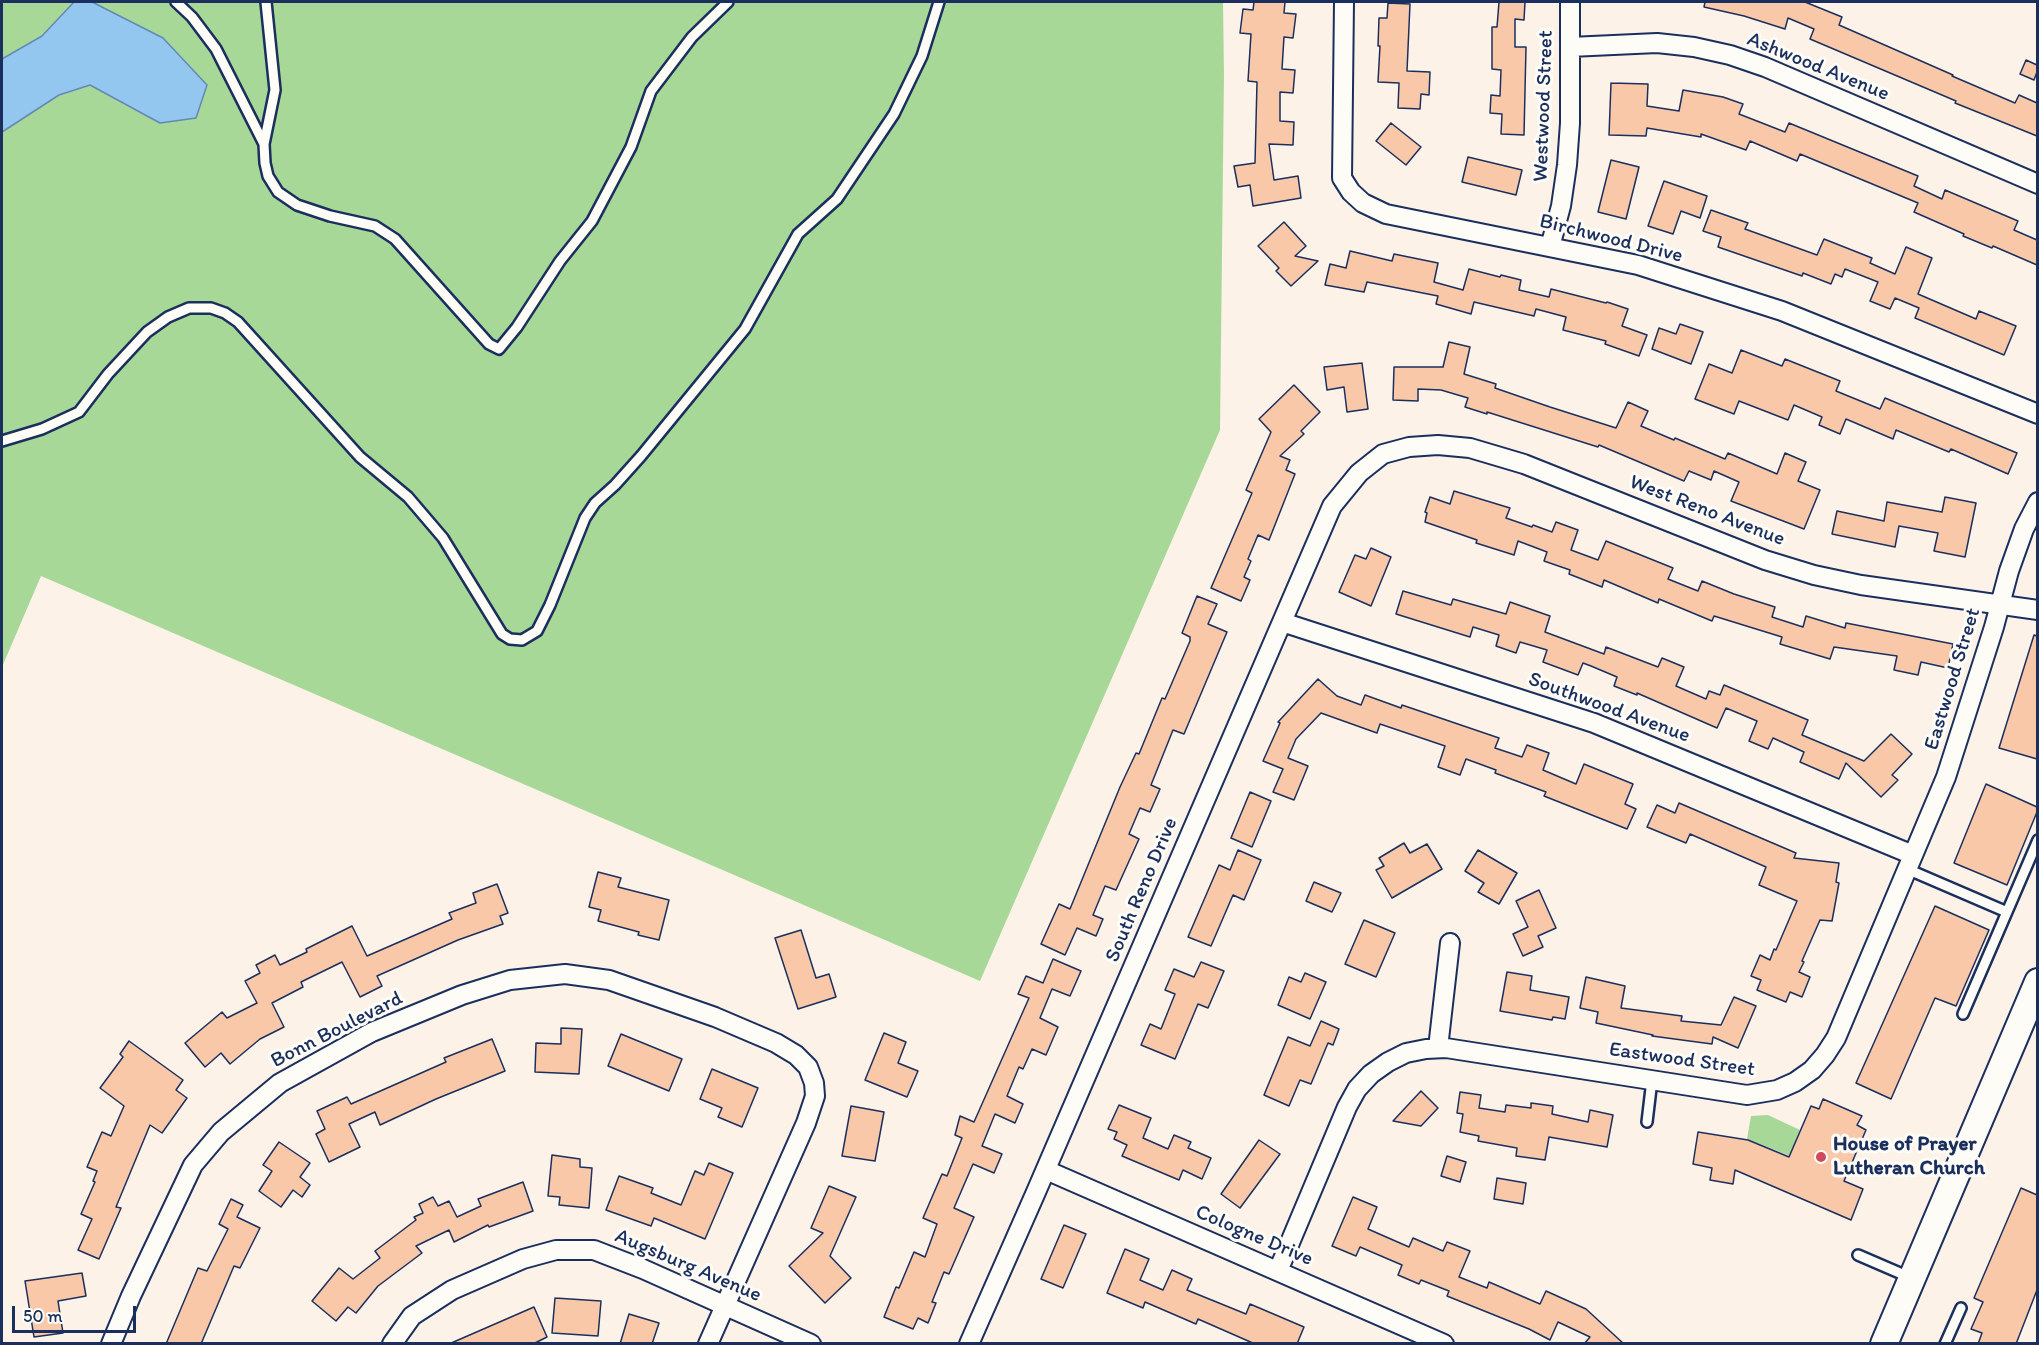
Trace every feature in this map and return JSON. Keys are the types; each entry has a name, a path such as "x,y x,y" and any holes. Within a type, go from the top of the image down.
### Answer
{"street":[{"name":"Birchwood Drive","path":"1344,2 1342,178 1351,192 1363,203 1386,214 1638,265 1782,311 2037,414"},
{"name":"Westwood Street","path":"1550,247 1561,206 1567,165 1570,123 1570,2"},
{"name":"Ashwood Avenue","path":"1570,47 1657,44 1694,47 1730,55 1765,67 2037,184"},
{"name":"West Reno Avenue","path":"1370,464 1383,454 1409,447 1438,445 1470,448 1524,464 1765,560 1814,575 1861,585 2037,610"},
{"name":"South Reno Drive","path":"969,1344 1332,506 1359,473 1370,464"},
{"name":"Eastwood Street","path":"1278,1271 1347,1107 1371,1074 1406,1053 1438,1048 1460,1050 1748,1095 1786,1086 1812,1070 1836,1038 1946,777 2009,571 2037,502"},
{"name":"Southwood Avenue","path":"1282,622 1594,723 1910,862"},
{"path":"1438,1048 1450,943"},
{"name":"Bonn Boulevard","path":"111,1344 131,1296 193,1165 221,1132 280,1083 372,1032 462,995 510,980 565,974 609,980 716,1017 776,1043 796,1055 808,1067 814,1083 815,1096 806,1123 708,1344"},
{"path":"1887,1343 1911,1278 2037,982"},
{"name":"Cologne Drive","path":"1046,1170 1444,1344"},
{"name":"Augsburg Avenue","path":"392,1344 412,1316 452,1290 523,1259 556,1250 594,1250 643,1269 811,1344"}],"lane":[{"path":"176,2 192,17 216,49 264,144"},
{"path":"266,2 275,90 264,144 265,163 268,176 278,192 297,205 330,216 375,226 395,239 489,344 499,349 517,327 560,261 592,221 631,147 651,91 692,37 728,2"},
{"path":"2,441 42,429 79,412 108,374 147,332 168,317 189,308 211,308 225,313 238,322 360,457 408,497 444,538 502,634 510,639 522,640 537,631 550,605 585,518 595,503 641,456 745,329 798,234 837,199 894,114 922,56 939,2"},
{"path":"1963,1014 2037,840"},
{"path":"1910,862 2007,912"},
{"path":"1647,1122 1652,1080"},
{"path":"1858,1255 1911,1278"},
{"path":"1945,1344 1961,1308"}],"green space":[{"path":"2,2 1223,2 1220,430 980,981 41,576 2,667"},
{"path":"1768,1115 1800,1130 1796,1139 1802,1142 1795,1158 1747,1139 1751,1116"}],"water":[{"path":"74,2 92,2 163,38 207,85 196,118 160,123 90,85 59,95 2,132 2,59 42,36"}],"building":[{"path":"1254,2 1285,2 1284,13 1296,14 1293,38 1284,37 1282,69 1295,70 1293,93 1280,92 1280,121 1294,122 1293,145 1269,144 1274,180 1298,176 1301,198 1253,206 1250,185 1238,187 1234,166 1255,163 1257,82 1248,81 1251,34 1240,33 1243,9 1253,10"},
{"path":"1499,2 1525,2 1524,20 1515,19 1515,47 1526,47 1524,135 1501,134 1502,114 1490,113 1491,95 1500,96 1501,70 1492,69 1492,27 1497,27"},
{"path":"1705,2 1805,2 1842,17 1839,25 1952,76 2015,103 2019,95 2037,103 2037,136 1955,103 1956,101 1810,39 1814,29 1788,18 1785,29 1704,7"},
{"path":"1388,3 1410,4 1407,71 1430,72 1429,95 1421,94 1420,109 1398,108 1399,83 1378,82 1379,18 1387,18"},
{"path":"2026,60 2037,65 2034,80 2020,74"},
{"path":"1611,83 1648,84 1647,106 1679,111 1683,90 1723,97 1743,104 1739,114 1785,132 1789,123 1918,176 1914,186 1942,199 1945,190 2018,221 2014,230 2037,240 2037,265 1963,236 1964,234 1914,212 1918,203 1800,154 1797,161 1750,141 1746,150 1701,134 1701,137 1647,128 1646,136 1609,135"},
{"path":"1391,123 1421,147 1406,165 1376,141"},
{"path":"1468,157 1522,170 1516,195 1462,182"},
{"path":"1611,160 1639,167 1626,219 1598,212"},
{"path":"1664,181 1707,196 1700,218 1681,211 1673,234 1648,226"},
{"path":"1711,210 1748,223 1745,229 1817,255 1824,239 1872,258 1870,263 1895,274 1906,247 1932,258 1918,294 1976,319 1979,311 2016,326 2004,355 1915,318 1919,308 1895,298 1890,309 1870,301 1878,282 1845,269 1842,277 1835,274 1831,284 1718,247 1721,237 1703,231"},
{"path":"1284,222 1306,246 1295,256 1318,261 1291,286 1276,271 1279,268 1258,246"},
{"path":"1350,251 1392,261 1394,254 1438,263 1434,282 1463,290 1469,269 1521,280 1519,290 1549,297 1551,289 1607,302 1628,309 1622,326 1647,335 1639,356 1605,344 1606,341 1563,330 1566,317 1536,309 1534,316 1474,302 1471,314 1436,304 1438,296 1367,282 1364,292 1325,285 1330,264 1346,268"},
{"path":"1680,324 1703,332 1691,364 1652,349 1659,328 1676,334"},
{"path":"1449,342 1470,347 1464,374 1496,384 1495,388 1550,407 1616,428 1628,402 1648,411 1641,426 1725,459 1728,453 1777,474 1785,453 1806,462 1798,481 1820,490 1804,529 1731,501 1739,482 1714,471 1711,480 1689,471 1684,481 1599,445 1598,447 1465,407 1468,398 1441,390 1418,389 1418,401 1393,400 1394,367 1443,367"},
{"path":"1741,350 1782,366 1785,359 1840,381 1836,391 1880,409 1885,398 2017,453 2008,474 1951,449 1949,452 1896,430 1893,439 1846,419 1840,434 1819,425 1822,417 1794,405 1788,420 1739,401 1734,414 1695,399 1709,364 1732,373"},
{"path":"1362,363 1368,409 1347,412 1344,387 1327,390 1324,367"},
{"path":"1294,385 1320,412 1301,431 1304,434 1280,456 1290,460 1286,470 1295,474 1269,540 1258,535 1248,559 1251,561 1244,577 1250,580 1241,601 1211,588 1252,493 1246,490 1271,432 1259,419"},
{"path":"1454,491 1510,508 1506,518 1532,527 1533,525 1552,532 1556,522 1578,530 1571,550 1598,560 1606,541 1673,568 1668,579 1698,591 1702,581 1775,607 1772,617 1803,627 1806,616 1845,628 1846,623 1953,644 1948,668 1921,662 1918,675 1894,670 1897,656 1834,647 1830,659 1780,644 1782,637 1714,616 1712,621 1659,599 1658,603 1604,580 1602,587 1569,574 1570,570 1544,561 1547,552 1518,541 1514,555 1476,543 1477,540 1425,522 1427,513 1425,512 1430,497 1450,504"},
{"path":"1945,497 1976,503 1965,557 1934,551 1938,533 1899,526 1895,547 1832,534 1837,511 1884,521 1887,502 1942,512"},
{"path":"1371,548 1391,557 1371,606 1339,592 1355,555 1366,559"},
{"path":"1403,591 1451,605 1453,599 1506,614 1510,602 1550,616 1545,632 1604,654 1606,647 1658,667 1662,658 1684,667 1676,686 1706,699 1709,691 1720,695 1724,685 1808,720 1802,735 1864,761 1891,734 1912,754 1892,775 1898,780 1881,797 1846,763 1839,779 1800,762 1804,752 1773,738 1768,749 1749,741 1757,721 1726,708 1717,728 1637,693 1637,695 1614,686 1617,677 1591,666 1583,663 1578,675 1543,662 1547,650 1520,642 1516,653 1496,646 1499,635 1473,627 1470,637 1396,614"},
{"path":"1197,596 1217,604 1208,624 1227,632 1184,734 1173,730 1151,785 1160,789 1150,812 1140,808 1129,834 1139,839 1116,890 1105,886 1093,915 1103,919 1096,936 1077,928 1065,955 1041,944 1059,904 1070,909 1120,787 1136,753 1139,754 1162,698 1165,699 1190,641 1190,637 1182,633"},
{"path":"2034,635 2037,636 2037,759 1999,748"},
{"path":"1318,679 1337,696 1361,705 1365,695 1499,738 1495,748 1522,757 1527,745 1549,753 1543,770 1576,784 1584,764 1633,784 1625,804 1636,809 1627,829 1544,796 1546,792 1495,773 1496,770 1466,759 1460,775 1438,767 1445,746 1380,724 1377,733 1321,713 1296,739 1288,758 1308,766 1294,800 1273,792 1283,769 1263,761 1280,723 1278,722"},
{"path":"1986,784 2037,807 2007,885 1954,863"},
{"path":"1250,792 1271,801 1252,847 1231,838"},
{"path":"1679,803 1796,853 1794,858 1839,863 1836,882 1839,883 1832,921 1820,920 1802,961 1804,962 1799,972 1810,977 1802,997 1790,992 1786,1002 1757,990 1761,980 1751,976 1760,955 1770,960 1797,901 1759,885 1766,867 1690,834 1686,843 1647,827 1657,805 1675,813"},
{"path":"1404,843 1410,853 1427,844 1442,869 1392,898 1376,870 1384,866 1379,858"},
{"path":"1238,850 1261,860 1244,900 1233,895 1211,946 1188,937 1219,865 1230,870"},
{"path":"1478,850 1517,873 1499,904 1478,892 1484,883 1465,871"},
{"path":"598,872 621,878 618,887 669,900 659,940 598,921 601,910 589,907"},
{"path":"1314,882 1341,893 1332,912 1306,901"},
{"path":"497,884 508,913 500,916 503,924 458,940 377,976 382,986 360,997 342,962 301,982 303,987 272,1003 284,1027 260,1039 230,1064 221,1053 205,1067 185,1043 222,1012 227,1018 257,1003 245,981 260,973 256,965 275,955 280,965 352,926 367,956 452,919 449,913 476,903 473,893"},
{"path":"1539,890 1556,928 1538,936 1543,947 1523,956 1513,934 1528,927 1516,901"},
{"path":"1935,906 1989,930 1956,1006 1935,998 1891,1099 1856,1083"},
{"path":"1364,920 1395,933 1376,977 1345,964"},
{"path":"801,930 816,978 829,974 836,997 798,1009 775,938"},
{"path":"1053,959 1081,971 1070,996 1052,989 1040,1018 1058,1027 1046,1055 1032,1049 1023,1069 1019,1067 1007,1096 1023,1104 1015,1123 995,1114 982,1146 1002,1154 994,1173 973,1164 954,1208 974,1217 949,1274 944,1272 932,1302 936,1303 928,1323 918,1318 913,1329 884,1317 914,1252 925,1257 937,1224 923,1218 942,1174 947,1176 962,1138 955,1135 960,1116 974,1122 1029,998 1018,994 1026,976 1043,983"},
{"path":"1201,962 1224,971 1208,1008 1198,1004 1175,1059 1141,1045 1150,1024 1161,1029 1175,994 1165,990 1174,969 1194,977"},
{"path":"1507,972 1532,976 1530,990 1569,997 1565,1019 1553,1017 1552,1020 1500,1011"},
{"path":"1305,973 1326,982 1310,1019 1278,1005 1289,977 1301,982"},
{"path":"1586,977 1625,986 1621,1008 1682,1016 1681,1021 1721,1025 1734,997 1756,1006 1738,1048 1713,1037 1712,1044 1652,1036 1596,1023 1598,1012 1580,1008"},
{"path":"1321,1021 1339,1029 1333,1045 1328,1043 1311,1084 1300,1080 1289,1106 1264,1095 1288,1037 1310,1046"},
{"path":"561,1028 582,1029 579,1074 535,1072 536,1043 561,1044"},
{"path":"884,1033 906,1042 898,1063 918,1071 907,1097 865,1080"},
{"path":"621,1034 682,1059 669,1091 608,1066"},
{"path":"492,1039 505,1071 380,1125 375,1112 349,1124 360,1147 329,1162 316,1134 325,1129 317,1111 347,1097 351,1104 446,1062 444,1058"},
{"path":"129,1041 183,1080 176,1090 187,1098 162,1133 150,1125 116,1207 121,1208 99,1259 78,1250 92,1219 81,1214 95,1182 93,1181 97,1171 87,1167 102,1132 111,1136 124,1106 100,1088 123,1057 120,1054"},
{"path":"712,1069 758,1088 742,1127 718,1117 722,1108 700,1099"},
{"path":"1421,1091 1438,1108 1421,1126 1393,1121"},
{"path":"1460,1092 1481,1095 1479,1108 1505,1112 1506,1105 1531,1108 1531,1103 1553,1106 1552,1114 1588,1122 1590,1110 1613,1115 1607,1147 1549,1137 1545,1160 1516,1156 1517,1148 1478,1141 1479,1136 1460,1132 1463,1114 1457,1113"},
{"path":"1823,1099 1862,1116 1857,1125 1866,1130 1844,1181 1863,1189 1851,1220 1735,1170 1733,1184 1710,1180 1712,1168 1693,1164 1698,1132 1748,1140 1789,1157 1811,1106 1819,1109"},
{"path":"1119,1105 1151,1118 1143,1138 1168,1149 1174,1135 1191,1142 1188,1148 1211,1158 1202,1179 1183,1170 1179,1180 1122,1156 1127,1145 1114,1139 1117,1132 1108,1129"},
{"path":"851,1106 884,1112 875,1161 842,1156"},
{"path":"1259,1140 1280,1154 1240,1208 1221,1194"},
{"path":"279,1142 310,1163 300,1177 310,1185 302,1197 293,1190 281,1207 259,1191 272,1171 263,1165"},
{"path":"552,1155 580,1159 580,1167 592,1168 589,1208 559,1205 560,1197 548,1196"},
{"path":"1447,1156 1466,1162 1460,1182 1441,1176"},
{"path":"709,1163 733,1173 705,1239 654,1218 651,1226 606,1210 619,1176 653,1188 651,1193 681,1205 695,1171 704,1175"},
{"path":"1497,1178 1526,1183 1523,1204 1494,1199"},
{"path":"523,1182 533,1211 489,1227 488,1225 454,1242 449,1230 416,1246 422,1253 378,1286 356,1313 348,1307 336,1321 312,1301 339,1268 353,1279 380,1258 375,1251 416,1220 414,1217 423,1213 419,1204 433,1197 438,1206 449,1201 457,1217 481,1206 478,1199"},
{"path":"829,1186 856,1197 830,1256 851,1278 825,1303 789,1266 823,1233 811,1228"},
{"path":"2021,1188 2037,1195 2037,1290 2016,1344 1978,1344 1982,1333 1971,1329 1983,1302 1974,1298"},
{"path":"1353,1197 1377,1207 1368,1229 1409,1247 1413,1238 1443,1251 1447,1242 1470,1251 1459,1277 1487,1288 1489,1282 1540,1304 1546,1291 1586,1309 1624,1344 1584,1344 1590,1337 1558,1322 1550,1340 1529,1329 1447,1296 1449,1291 1421,1280 1419,1284 1398,1275 1402,1265 1360,1247 1356,1256 1332,1246"},
{"path":"231,1199 243,1205 237,1217 260,1228 240,1268 234,1266 201,1344 166,1344 198,1268 207,1271 228,1229 219,1224"},
{"path":"1064,1225 1086,1234 1063,1288 1041,1279"},
{"path":"1125,1249 1149,1259 1140,1280 1163,1290 1172,1270 1192,1279 1187,1290 1246,1314 1250,1304 1304,1327 1297,1344 1255,1344 1198,1319 1196,1324 1145,1302 1143,1308 1107,1293"},
{"path":"82,1273 86,1296 58,1301 63,1333 34,1337 25,1281"},
{"path":"555,1298 601,1301 598,1336 552,1333"},
{"path":"534,1307 547,1337 533,1344 449,1344"},
{"path":"629,1314 659,1323 652,1344 620,1344"}],"place":[{"name":"House of Prayer Lutheran Church","path":"1821,1157"}]}
